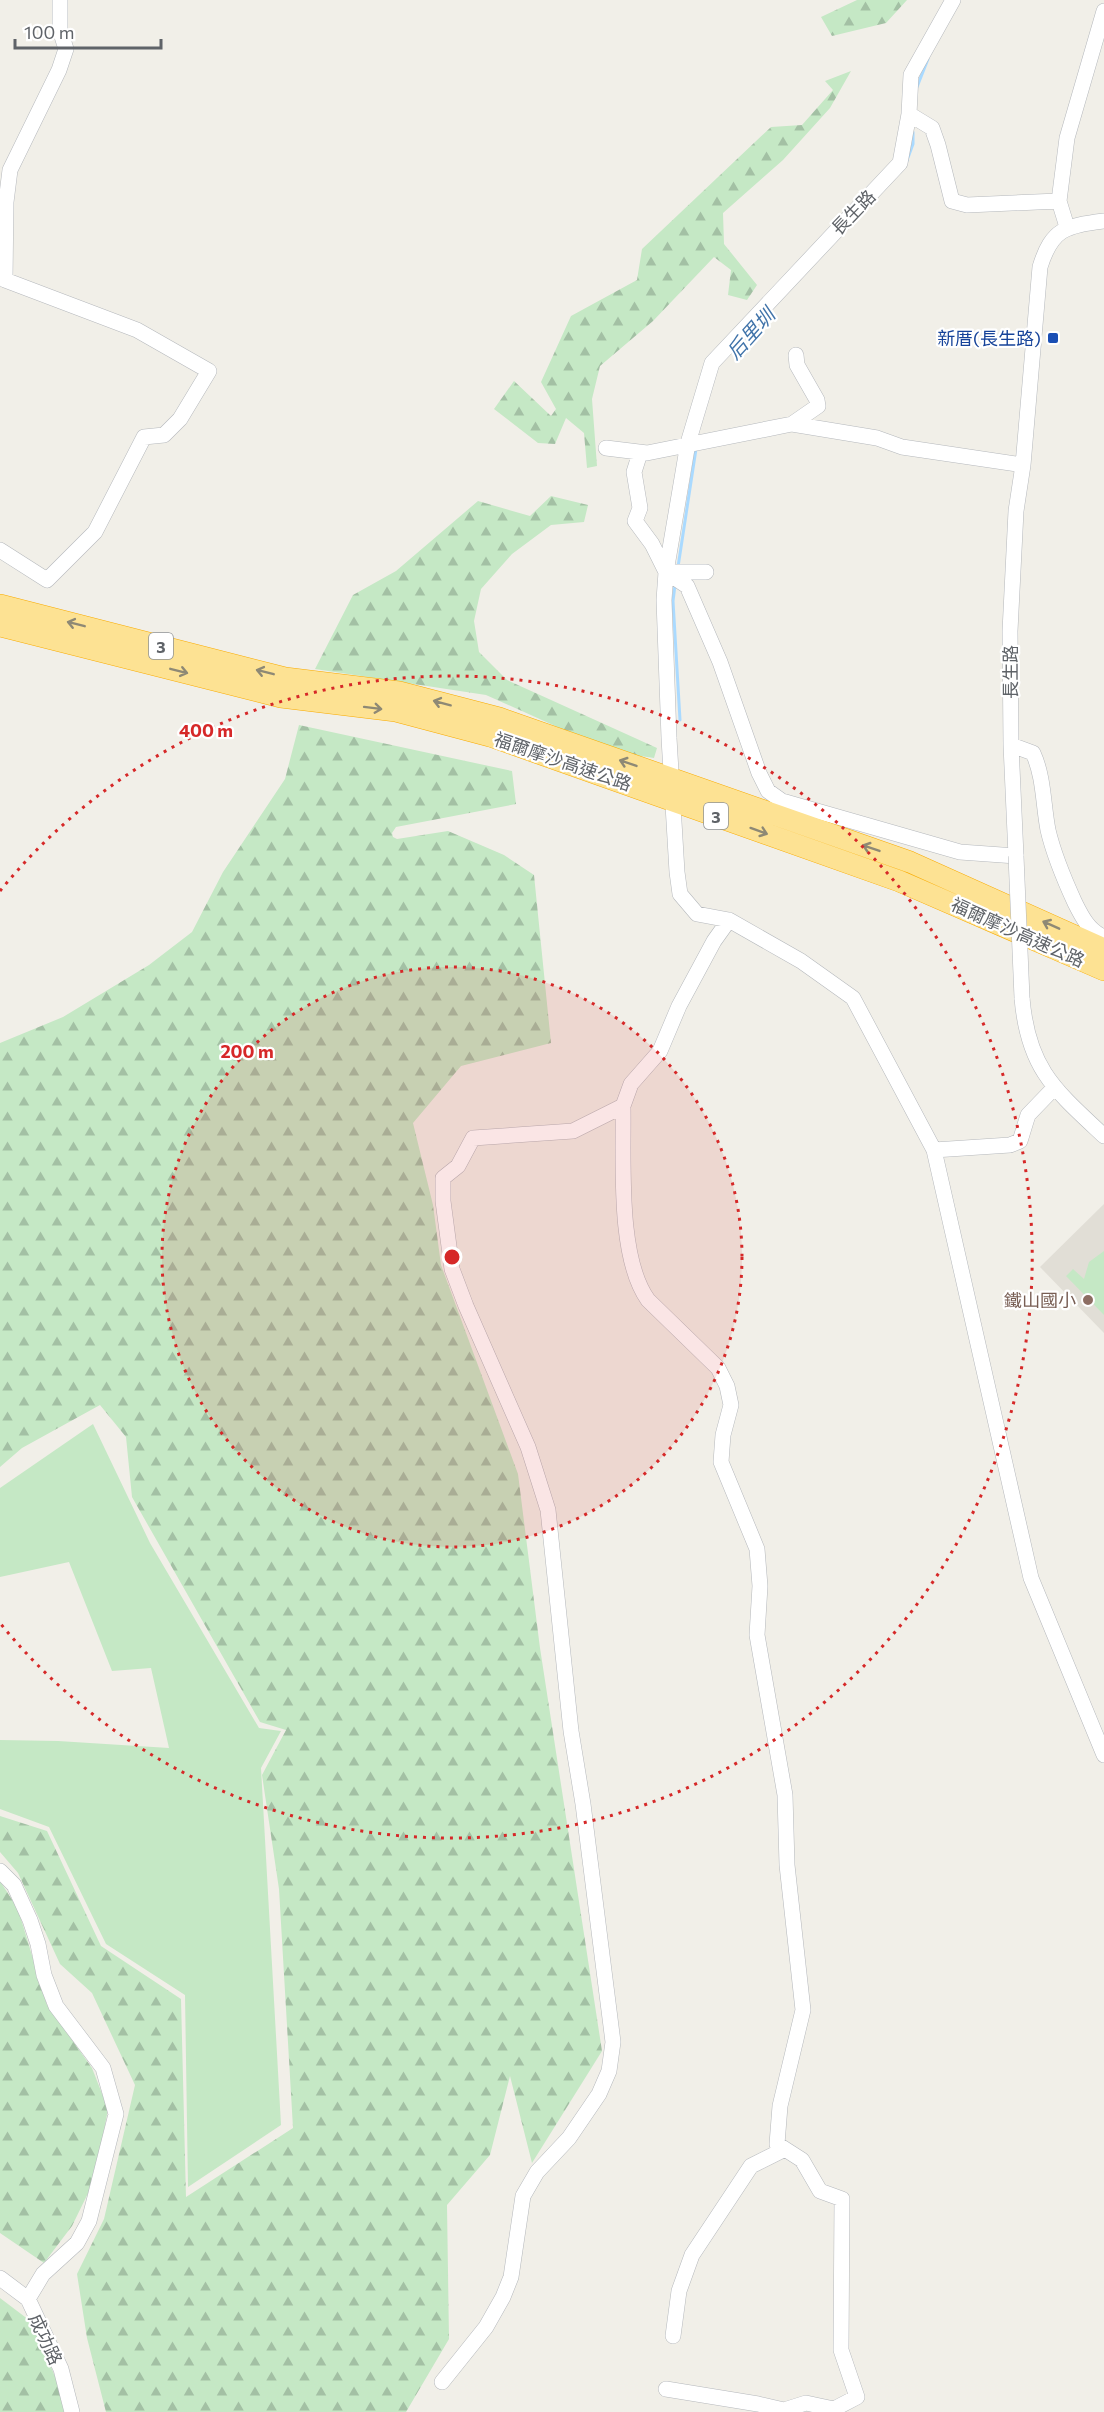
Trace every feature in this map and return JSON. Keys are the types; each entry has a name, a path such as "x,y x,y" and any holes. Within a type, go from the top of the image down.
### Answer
{"highway":[{"name":"福爾摩沙高速公路","path":"0,605 285,678 399,692 498,718 910,862 1104,949"},
{"name":"福爾摩沙高速公路","path":"0,626 281,697 396,711 490,736 899,881 1104,970"}],"street":[{"path":"0,550 47,580 95,532 144,437 164,435 180,419 209,371 137,330 5,280 6,202 10,170 66,49 60,30 60,0"},
{"name":"長生路","path":"729,920 697,914 680,894 677,872 664,600 666,572 688,444 712,363 900,163 909,114 911,75 952,0"},
{"path":"1104,11 1067,138 1059,201 1067,227 1104,221"},
{"path":"909,114 932,128 939,145 952,201 967,205 1059,201"},
{"name":"長生路","path":"1067,227 1049,243 1040,267 1023,465 1016,511 1010,631 1011,745 1024,1026 1032,1051 1054,1089 1104,1136"},
{"path":"792,424 818,406 817,400 797,365 796,355"},
{"path":"606,448 640,453 792,424 878,438 902,447 1023,465"},
{"path":"640,453 634,472 640,508 635,521 652,543 666,572 687,586 720,662 759,773 768,791 782,801 960,852 1016,856"},
{"path":"666,572 706,572"},
{"path":"1011,745 1033,753 1039,765 1048,829 1059,869 1082,916 1095,933 1104,937"},
{"path":"666,2389 758,2403 784,2410 806,2403 833,2410 857,2397 841,2350 842,2199 820,2191 802,2160 777,2144 780,2106 803,2010 788,1865 785,1795 757,1635 760,1586 757,1549 721,1462 723,1435 730,1405 727,1386 718,1368 648,1300 635,1273 626,1238 623,1107 632,1083 660,1051 679,1006 714,941 729,920 801,961 853,998 934,1150 1031,1578 1104,1755"},
{"path":"934,1150 1010,1144 1020,1141 1028,1115 1054,1089"},
{"path":"442,2382 486,2327 503,2297 512,2277 523,2196 537,2172 569,2138 599,2094 609,2071 613,2042 583,1804 571,1731 548,1510 528,1447 452,1269 442,1201 443,1178 458,1166 473,1138 573,1131 623,1107"},
{"path":"0,1871 14,1885 30,1920 38,1944 44,1975 56,2006 103,2068 116,2114 89,2221 78,2243 43,2274 28,2299"},
{"path":"673,2336 679,2291 692,2255 751,2166 785,2149"},
{"name":"成功路","path":"0,2278 28,2299 61,2369 72,2412"}],"shaded area":[{"name":"鐵山國小","path":"1104,1204 1104,1333 1040,1267"}],"green space":[{"path":"857,0 907,0 886,23 832,36 821,17"},
{"path":"851,71 830,108 783,160 723,213 724,244 757,285 747,300 728,295 731,270 714,257 653,321 600,366 592,399 597,466 587,468 584,433 566,418 555,444 538,443 494,409 514,381 551,416 556,409 541,382 571,316 637,280 642,249 771,127 802,125 833,90 825,81"},
{"path":"551,496 588,505 584,522 551,525 512,554 481,589 474,621 479,652 507,680 657,748 654,758 613,752 486,695 315,669 353,595 396,571 478,501 530,516"},
{"path":"299,725 512,771 516,804 396,827 392,833 397,839 448,831 504,855 534,875 551,1043 461,1066 413,1123 433,1205 441,1265 518,1474 540,1648 602,2051 532,2163 510,2076 490,2155 447,2205 449,2339 406,2412 106,2412 87,2338 77,2274 104,2219 135,2085 92,1993 60,1964 18,1873 0,1852 0,1816 47,1831 101,1946 181,1999 186,2197 293,2128 279,1889 262,1775 286,1730 260,1722 132,1497 126,1437 100,1405 22,1448 0,1467 0,1043 63,1017 149,965 192,932 223,872 285,779"},
{"path":"1104,1251 1104,1315 1066,1276 1073,1269 1084,1279 1089,1262"},
{"path":"93,1424 150,1543 259,1728 281,1731 261,1768 281,2125 188,2187 185,1995 106,1944 49,1827 0,1809 0,1740 169,1748 151,1668 112,1671 69,1562 0,1577 0,1488"},
{"path":"0,1881 18,1909 47,2005 92,2068 108,2109 95,2179 72,2226 44,2263 0,2233"},
{"path":"0,2298 33,2323 56,2379 75,2412 0,2412"}],"waterway":[{"name":"后里圳","path":"917,87 928,59"},
{"name":"后里圳","path":"906,163 913,144 913,132"},
{"name":"后里圳","path":"678,567 696,449"},
{"name":"后里圳","path":"675,585 673,601 680,720"}],"place":[{"name":"新厝(長生路)","path":"1053,338"},
{"name":"鐵山國小","path":"1088,1300"}]}
